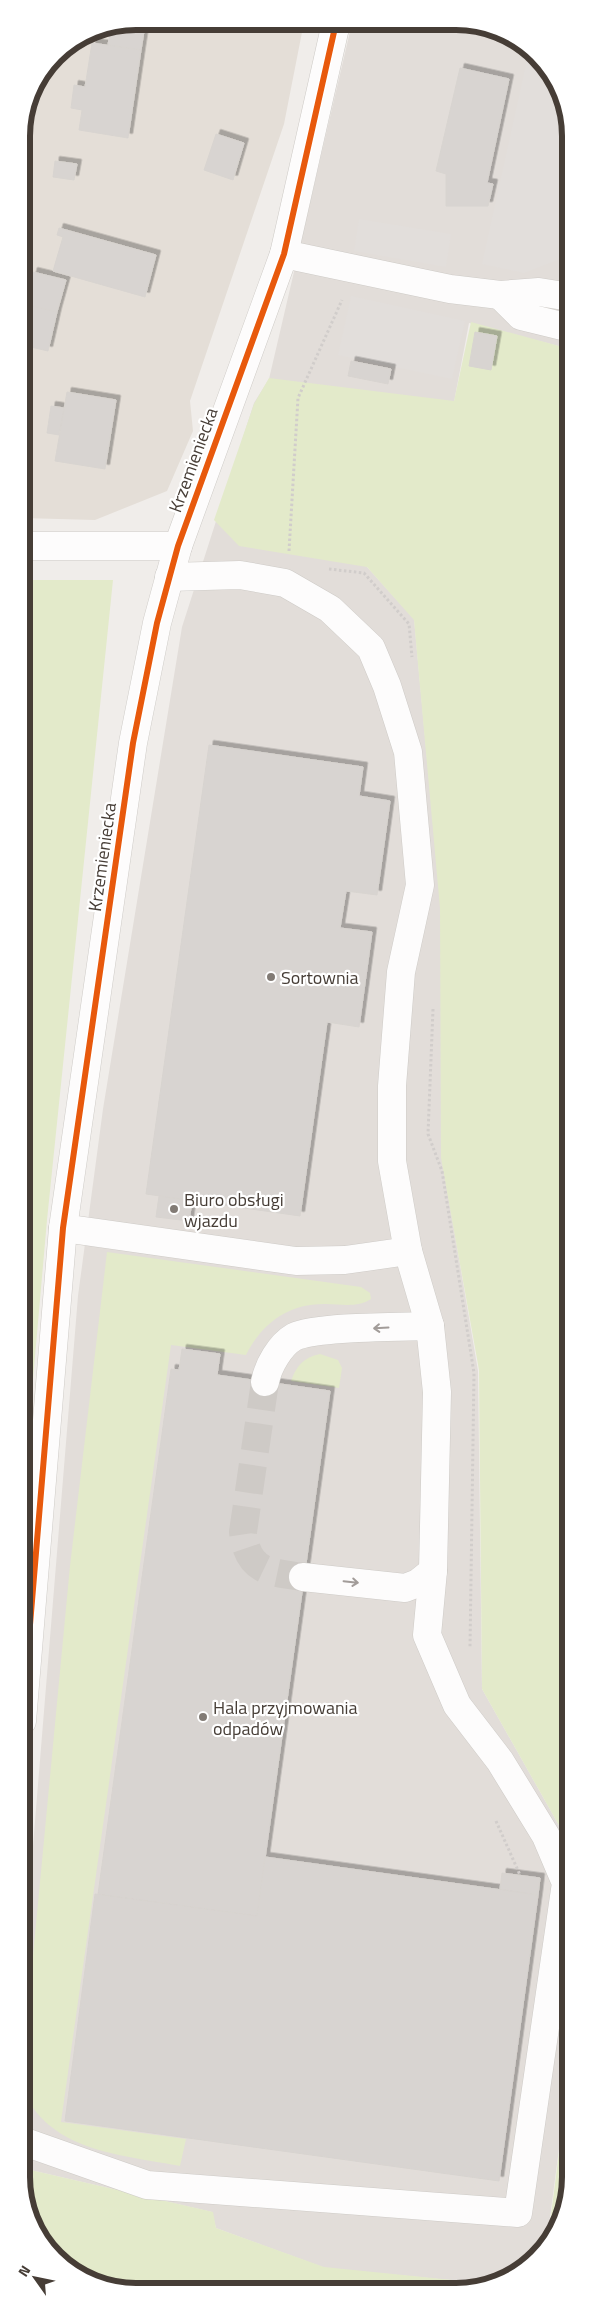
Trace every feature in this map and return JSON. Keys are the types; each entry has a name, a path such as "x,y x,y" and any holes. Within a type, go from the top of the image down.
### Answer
{"street":[{"name":"Krzemieniecka","path":"30,1625 63,1228 133,743 157,622 178,546 284,254 334,30"},
{"path":"284,254 450,289 500,296 539,292 562,296"},
{"path":"500,296 521,316 562,326"},
{"path":"30,546 178,546"},
{"path":"169,577 240,575 285,582 330,609 371,648 387,686 408,752 420,885 401,972 392,1086 392,1161 408,1250 430,1326 437,1392 433,1571 427,1635 458,1706 500,1760 546,1836 562,1874"},
{"path":"63,1228 296,1260 345,1260 408,1250"},
{"path":"265,1382 267,1372 277,1354 294,1337 317,1331 430,1326"},
{"path":"303,1577 405,1588 418,1583 433,1571"},
{"path":"30,2144 147,2185 518,2213 562,1911"}],"path":[{"path":"463,1302 474,1373 470,1658"},
{"path":"493,1813 520,1875"}],"shaded area":[{"path":"136,30 302,30 284,124 190,401 193,431 167,491 95,520 30,518 30,129 38,96 48,77 66,56 89,41 116,32"},
{"path":"350,30 463,30 490,36 515,48 531,61 544,77 551,89 560,116 562,136 562,347 469,323 454,402 367,567 414,619 441,908 442,1158 478,1371 482,1689 562,1831 562,2126 549,2228 536,2247 515,2265 496,2275 469,2282 325,2268 216,2228 212,2212 30,2170 30,1882 78,1296 103,1109 182,627 254,403 269,379"},
{"path":"527,58 544,77 551,89 560,116 562,136 562,258 524,273 482,264"},
{"path":"359,219 451,234 446,267 354,251"},
{"path":"351,296 465,321 452,379 338,355"}],"green space":[{"path":"471,322 562,347 562,1831 482,1689 479,1370 441,1158 440,908 414,620 367,567 239,546 214,520 254,404 269,378 454,401"},
{"path":"30,580 113,580 47,1220 30,1413"},
{"path":"107,1252 361,1287 370,1293 371,1299 360,1304 313,1305 289,1311 278,1317 260,1333 246,1355 171,1345 61,2122 186,2139 180,2166 119,2155 79,2143 44,2121 30,2104 30,1988 70,1566"},
{"path":"320,1354 338,1360 342,1368 339,1388 291,1381 301,1363 309,1357"},
{"path":"562,2129 562,2184 556,2211 549,2227"},
{"path":"30,2170 213,2212 216,2228 324,2267 470,2282 136,2283 116,2281 83,2269 56,2247 41,2224 36,2211 32,2197"}],"building":[{"path":"144,30 141,50 108,45 110,34"},
{"path":"92,43 141,50 128,138 79,130 82,110 71,108 74,85 85,87"},
{"path":"460,68 509,79 487,183 493,184 488,206 446,206 446,174 436,171"},
{"path":"216,134 244,143 233,180 204,170"},
{"path":"55,161 77,164 74,180 53,177"},
{"path":"59,228 156,255 145,297 53,271 63,237 57,235"},
{"path":"33,272 66,280 57,312 30,305 30,284"},
{"path":"30,305 57,312 48,351 30,347"},
{"path":"475,332 497,336 491,370 469,366"},
{"path":"351,361 391,369 388,384 348,376"},
{"path":"67,392 116,400 105,469 55,461"},
{"path":"51,406 64,408 59,435 47,433"},
{"name":"Sortownia","path":"209,745 363,767 359,796 390,801 377,895 346,891 340,928 372,932 359,1027 327,1022 300,1216 146,1194"},
{"name":"Biuro obsługi wjazdu","path":"159,1196 192,1201 189,1221 156,1217"},
{"name":"Hala przyjmowania odpadów","path":"182,1349 220,1354 217,1375 330,1391 257,1916 98,1894 171,1369 179,1370"},
{"path":"265,1857 538,1895 499,2181 65,2121 95,1894 257,1916"},
{"path":"502,1873 540,1878 538,1895 500,1889"}],"tunnel":[{"path":"265,1382 243,1532 250,1555 262,1568 303,1577"}],"cycle path":[{"path":"30,1625 63,1228 133,743 157,623 178,546 284,254 334,30"}],"place":[{"name":"Sortownia","path":"271,977"},
{"name":"Biuro obsługi wjazdu","path":"174,1209"},
{"name":"Hala przyjmowania odpadów","path":"203,1717"}]}
